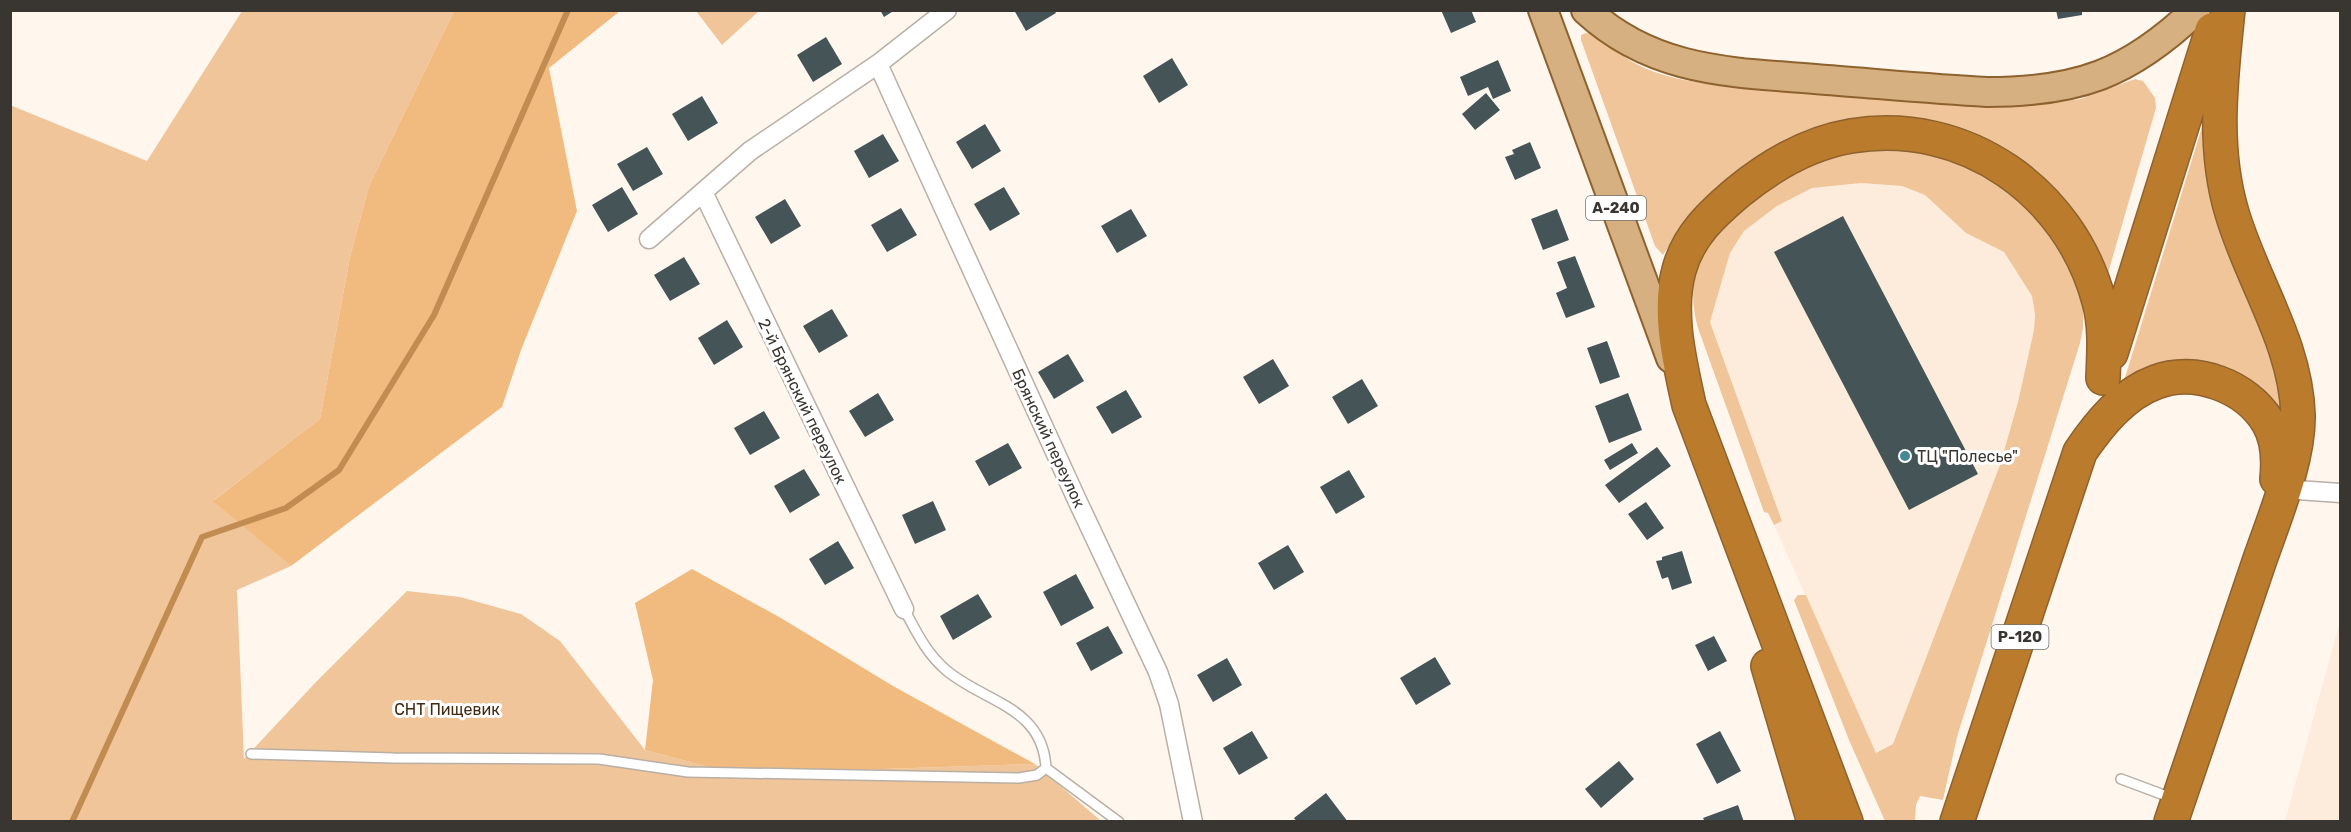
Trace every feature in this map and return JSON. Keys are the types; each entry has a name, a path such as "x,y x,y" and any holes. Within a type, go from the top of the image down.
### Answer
{"highway":[{"name":"Р-120","path":"1957,822 2080,452 2218,10"},
{"path":"2174,811 2273,520 2297,435 2296,392 2283,343 2240,237 2226,192 2219,104 2228,10"},
{"path":"1689,405 1680,362 1675,292 1678,271 1693,238 1704,223 1728,201 1787,158 1828,142 1872,134 1920,137 1970,150 1991,159 2015,174 2035,192 2074,240 2090,273 2100,303 2104,327 2103,378"},
{"path":"2080,452 2105,419 2145,387 2170,377 2187,375 2222,384 2255,406 2268,422 2274,439 2278,468 2273,520"},
{"name":"А-240","path":"1689,405 1713,474 1804,706 1846,822"},
{"name":"А-240","path":"1713,474 1814,822"},
{"path":"1804,706 1866,822"},
{"path":"1801,783 1803,822"}],"main road":[{"name":"А-240","path":"1543,10 1689,405"},
{"path":"1586,10 1616,34 1645,51 1701,68 1987,93 2056,89 2109,73 2158,42 2196,10"}],"street":[{"path":"649,239 750,151 878,64 948,10"},
{"name":"Брянский переулок","path":"878,64 1158,672 1169,704 1193,822"},
{"name":"2-й Брянский переулок","path":"703,192 904,609"},
{"path":"2283,489 2340,493"}],"lane":[{"path":"904,609 928,652 944,668 963,684 1001,701 1019,714 1044,748 1046,768 1119,822"},
{"path":"251,754 393,758 599,759 688,772 960,777 1019,778 1037,775 1046,768"},
{"path":"2121,779 2174,811"}],"shaded area":[{"path":"454,11 620,11 549,68 577,211 521,350 502,407 291,566 213,501 320,419 350,257 369,186"},
{"path":"1861,183 1902,186 1925,195 1966,233 2004,252 2032,296 2035,314 2034,330 2018,402 2000,465 1893,744 1876,753 1774,525 1782,520 1710,322 1730,253 1744,231 1777,206 1812,188"},
{"path":"692,569 781,618 893,686 1035,764 735,774 645,750 653,680 635,603"},
{"path":"2340,621 2340,821 2285,821"}],"green space":[{"name":"СНТ Пищевик","path":"242,11 454,11 369,186 350,257 320,419 214,500 291,566 237,590 244,759 316,682 407,591 460,597 521,614 560,641 645,750 735,774 1035,764 1101,821 11,821 10,105 147,161"},
{"path":"696,11 759,11 722,45"},
{"path":"1589,32 1631,61 1653,72 1725,86 1997,106 2032,105 2081,99 2135,79 2143,81 2155,98 2156,108 2108,273 2106,275 2090,241 2063,200 2022,163 1808,132 1784,142 1760,157 1678,232 1663,255 1655,246 1581,40 1581,35"},
{"path":"2208,126 2274,350 2287,436 2266,401 2123,384 2202,127"},
{"path":"1869,148 1919,150 1961,161 2023,198 2067,257 2083,301 2083,328 2080,343 1957,737 1943,800 1920,796 1916,805 1915,821 1885,821 1849,740 1794,600 1798,595 1806,595 1876,753 1893,744 2000,465 2018,402 2034,330 2035,315 2032,296 2004,252 1966,233 1925,195 1902,186 1861,183 1812,188 1777,206 1744,231 1730,253 1710,322 1782,521 1774,525 1768,513 1764,512 1698,328 1694,306 1693,287 1704,253 1713,238 1740,211 1779,181 1811,163"}],"building":[{"path":"880,10 895,10 884,17"},
{"path":"1014,10 1054,10 1056,13 1026,31"},
{"path":"1441,10 1471,10 1476,22 1451,33"},
{"path":"2056,10 2082,10 2082,15 2058,19"},
{"path":"826,37 842,64 813,82 797,55"},
{"path":"1172,58 1188,85 1159,103 1143,76"},
{"path":"1498,60 1511,91 1493,99 1488,87 1468,96 1460,77"},
{"path":"1486,93 1500,110 1475,130 1462,114"},
{"path":"702,96 718,123 688,141 672,114"},
{"path":"985,124 1001,151 972,169 956,142"},
{"path":"883,134 899,161 869,178 854,151"},
{"path":"1530,142 1541,168 1515,180 1505,157 1514,154 1512,150"},
{"path":"647,147 663,174 633,191 617,164"},
{"path":"622,187 638,214 608,232 592,205"},
{"path":"1004,187 1020,214 990,231 974,204"},
{"path":"785,199 801,226 771,244 755,217"},
{"path":"901,208 917,235 887,252 871,225"},
{"path":"1131,209 1147,236 1117,253 1101,226"},
{"path":"1557,209 1569,240 1543,250 1531,219"},
{"path":"1843,216 1978,474 1909,510 1774,252"},
{"path":"1575,256 1595,307 1566,318 1556,293 1567,288 1557,262"},
{"path":"684,257 700,284 670,301 654,275"},
{"path":"832,309 848,336 819,353 803,326"},
{"path":"727,320 743,347 714,365 698,338"},
{"path":"1607,341 1620,377 1600,384 1587,348"},
{"path":"1068,354 1084,381 1054,399 1038,372"},
{"path":"1273,359 1289,386 1259,404 1243,377"},
{"path":"1362,379 1378,406 1348,424 1332,397"},
{"path":"1126,390 1142,417 1112,434 1096,407"},
{"path":"878,393 894,420 865,437 849,411"},
{"path":"1628,393 1642,430 1609,443 1595,406"},
{"path":"764,411 780,438 750,455 734,428"},
{"path":"1008,443 1022,468 989,486 975,461"},
{"path":"1632,443 1638,453 1610,470 1604,460"},
{"path":"1657,447 1671,466 1619,503 1605,485"},
{"path":"804,469 820,495 790,513 774,486"},
{"path":"1349,470 1365,497 1336,514 1320,487"},
{"path":"933,501 946,530 915,544 902,515"},
{"path":"1646,502 1664,528 1647,540 1628,514"},
{"path":"838,541 854,568 825,585 809,559"},
{"path":"1288,545 1304,572 1274,590 1258,563"},
{"path":"1682,551 1692,583 1672,590 1668,577 1662,579 1656,561"},
{"path":"1076,574 1094,608 1061,626 1043,592"},
{"path":"978,594 992,617 953,640 940,616"},
{"path":"1108,626 1123,653 1091,671 1076,643"},
{"path":"1714,636 1727,661 1708,671 1695,645"},
{"path":"1435,657 1451,684 1416,705 1400,678"},
{"path":"1227,658 1242,685 1213,702 1197,675"},
{"path":"1252,731 1268,758 1239,775 1223,748"},
{"path":"1720,731 1741,771 1717,784 1696,744"},
{"path":"1619,761 1634,779 1601,808 1585,789"},
{"path":"1326,793 1348,822 1297,822 1294,818"},
{"path":"1738,805 1744,822 1705,822 1703,818"}],"waterway":[{"path":"72,822 202,537 286,508 339,470 434,315 568,10"}],"place":[{"name":"ТЦ \"Полесье\"","path":"1905,456"}]}
